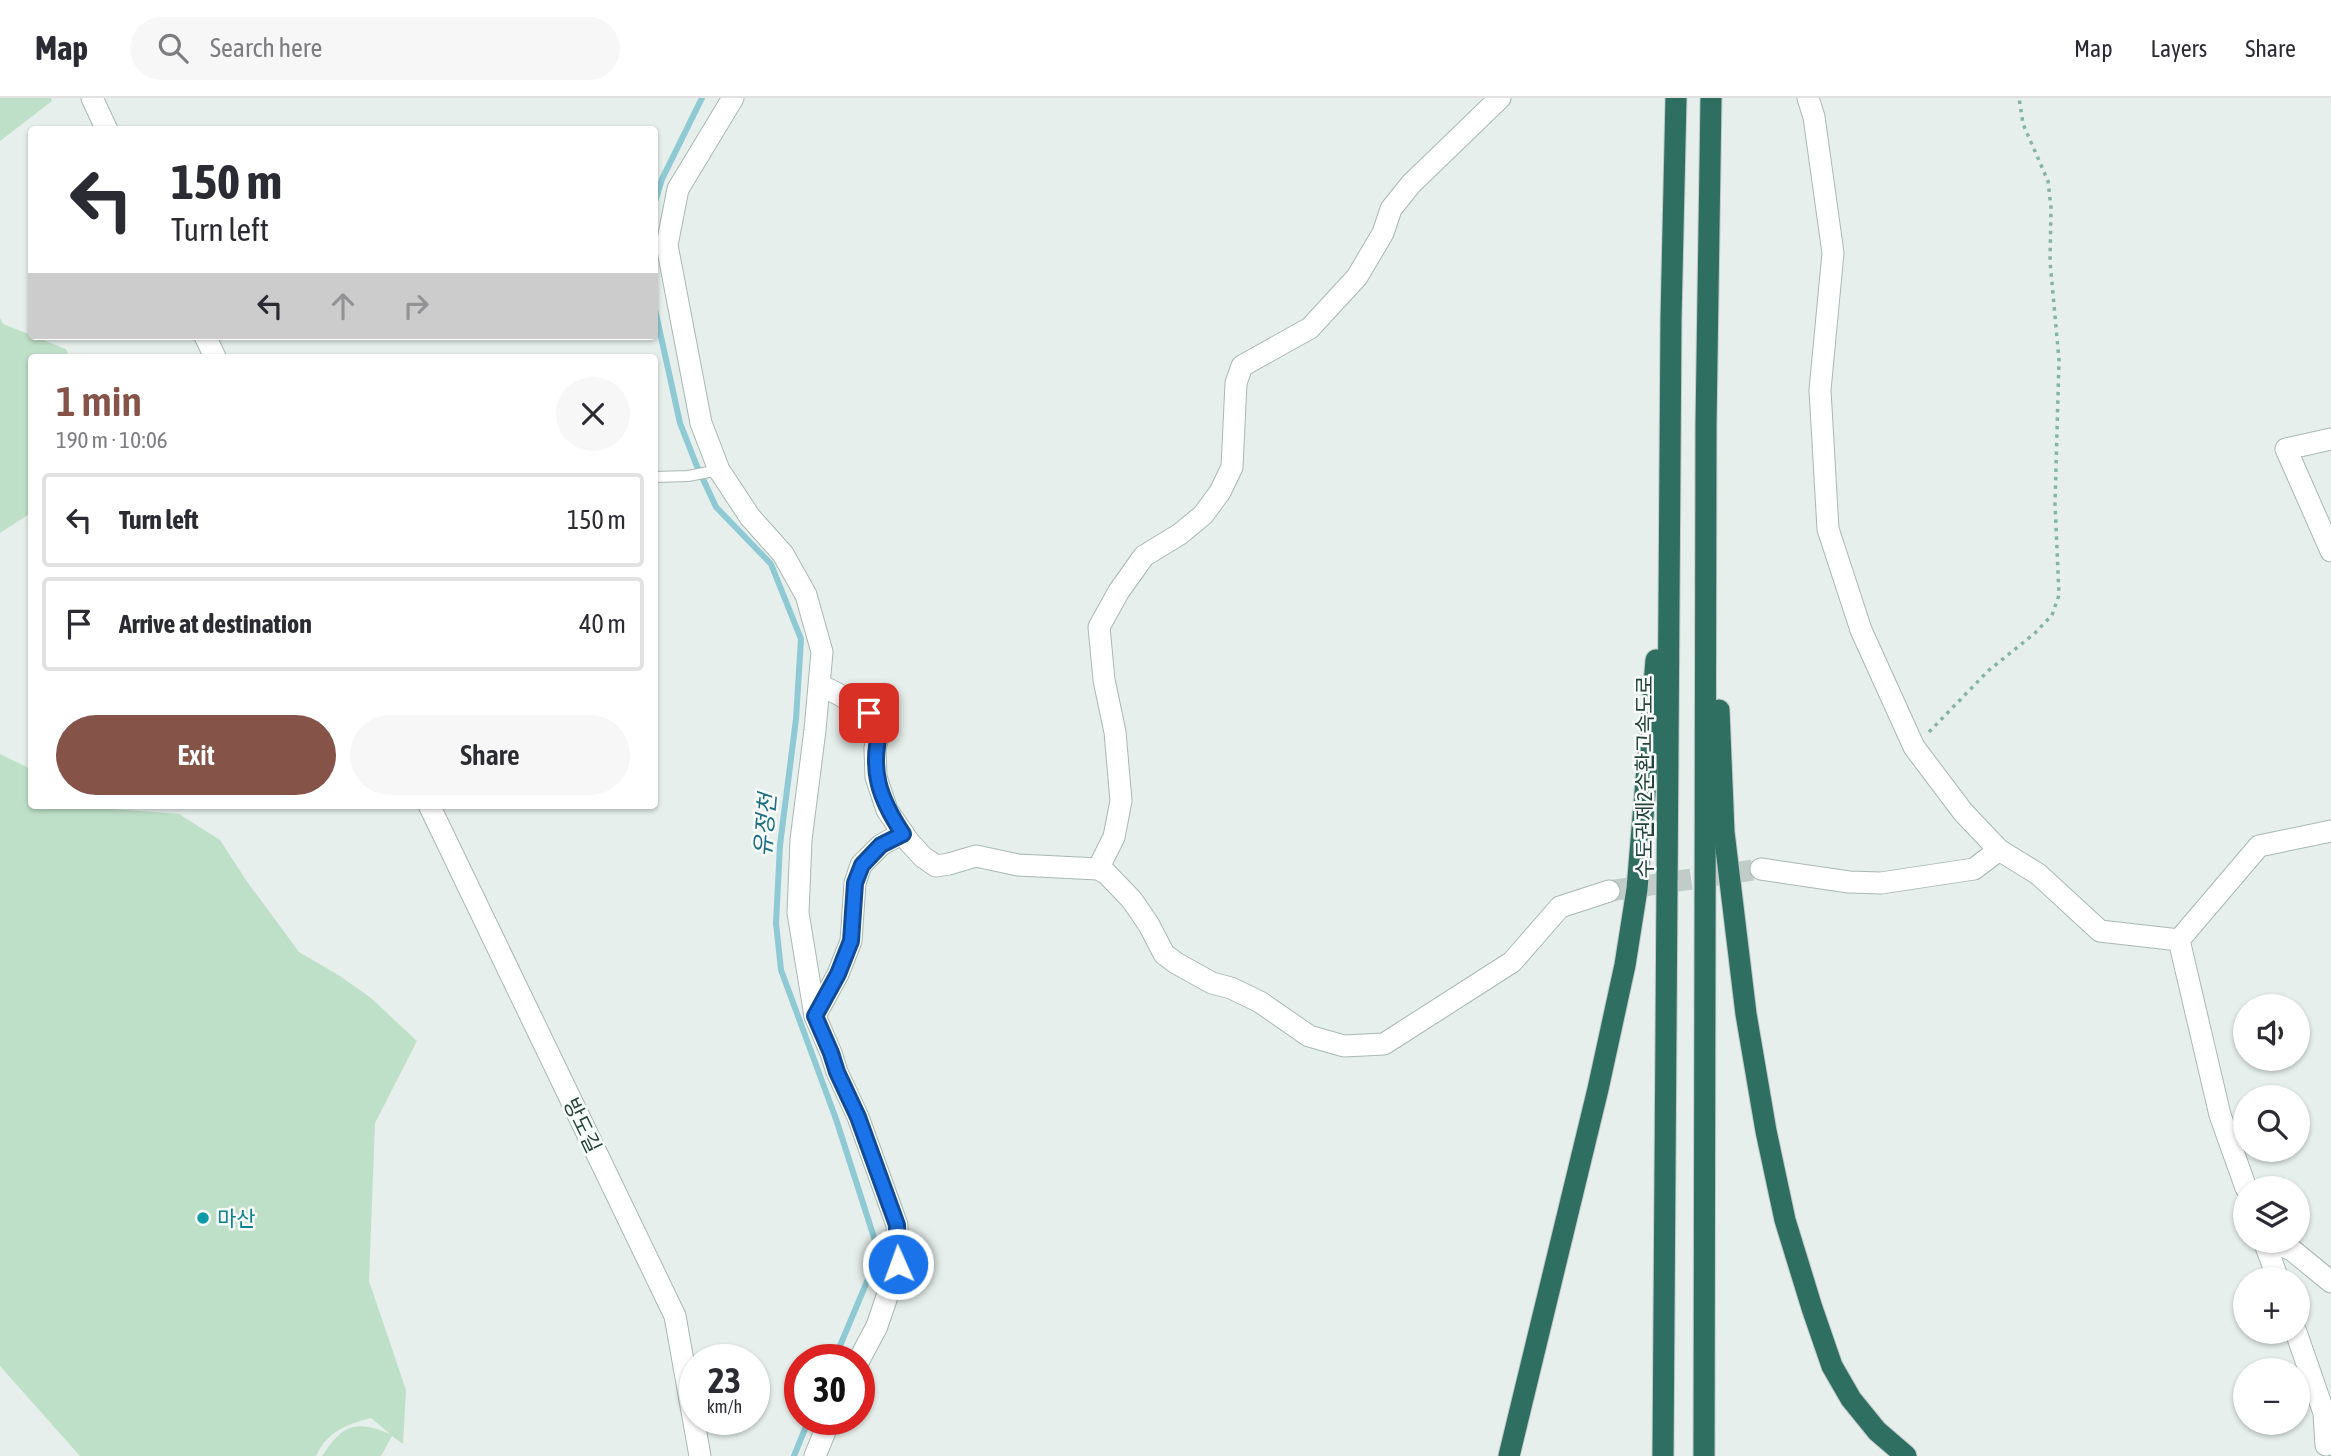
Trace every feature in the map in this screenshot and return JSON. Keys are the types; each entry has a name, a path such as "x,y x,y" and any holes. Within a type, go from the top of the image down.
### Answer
{"highway":[{"name":"수도권제2순환고속도로","path":"1663,1456 1671,319 1676,98"},
{"path":"1704,1456 1706,424 1711,98"},
{"path":"1706,424 1724,832 1746,1014 1766,1131 1785,1220 1832,1366 1851,1399 1877,1431 1906,1456"},
{"path":"1509,1456 1598,1089 1625,965 1637,889 1655,687 1671,438"}],"street":[{"path":"92,98 105,126"},
{"path":"733,98 678,189 667,245 701,423 719,470 750,517 783,554 806,595 822,652 801,840 798,913 815,1016 858,1117 897,1225 898,1264 877,1326 867,1344"},
{"path":"1098,869 1114,836 1121,801 1115,732 1104,680 1099,627 1119,591 1144,556 1203,516 1220,492 1232,467 1236,383 1242,366 1310,328 1357,277 1383,233 1391,209 1405,192 1500,98"},
{"path":"1808,98 1814,117 1833,253 1820,390 1828,530 1861,630 1914,747 1963,812 1999,850 2038,874 2100,931 2179,940"},
{"path":"2331,439 2286,449 2331,551"},
{"path":"820,685 869,713 881,727 875,748 876,777 887,810 923,857 936,866 976,856 1018,865 1098,869 1107,873 1132,900 1164,954 1176,963 1212,983 1231,988 1260,1002 1309,1036 1344,1046 1384,1044 1512,962 1560,907 1609,891"},
{"name":"방도길","path":"431,809 675,1316 700,1456"},
{"path":"2179,940 2259,846 2331,831"},
{"path":"815,1016 838,974 851,941 855,883 862,865 881,845 903,834"},
{"path":"1761,869 1849,882 1881,883 1973,869 1999,850"},
{"path":"2179,940 2220,1115 2242,1176"},
{"path":"2296,1253 2331,1282"},
{"path":"2300,1344 2324,1413 2326,1445"},
{"path":"815,1456 824,1435"}],"lane":[{"path":"658,477 688,476 719,470"}],"path":[{"path":"1914,747 1988,671 2035,634 2052,615 2059,594 2055,503 2059,360 2050,261 2048,181 2023,124 2019,98"}],"green space":[{"path":"0,98 51,98 52,101 0,141"},
{"path":"0,318 3,324 28,334 28,340 43,340 66,349 68,354 28,354 28,515 0,533"},
{"path":"0,754 28,768 28,809 114,809 179,814 220,840 299,952 371,998 417,1041 375,1123 369,1281 406,1390 403,1444 392,1436 381,1456 322,1456 336,1437 351,1428 368,1427 390,1434 371,1418 339,1430 326,1441 316,1456 80,1456 0,1366"}],"waterway":[{"name":"유정천","path":"658,192 702,98"},
{"name":"유정천","path":"658,323 680,423 696,464 716,507 771,564 801,639 796,719 780,845 776,923 781,970 836,1119 879,1253 841,1344"},
{"name":"유정천","path":"794,1456 803,1435"}],"tunnel":[{"path":"1609,891 1761,869"}],"place":[{"name":"마산","path":"203,1218"}],"route":[{"path":"869,713 881,727 875,748 876,777 887,810 903,834 881,845 862,865 855,883 851,941 838,974 815,1016 858,1117 897,1225 898,1264"}]}
